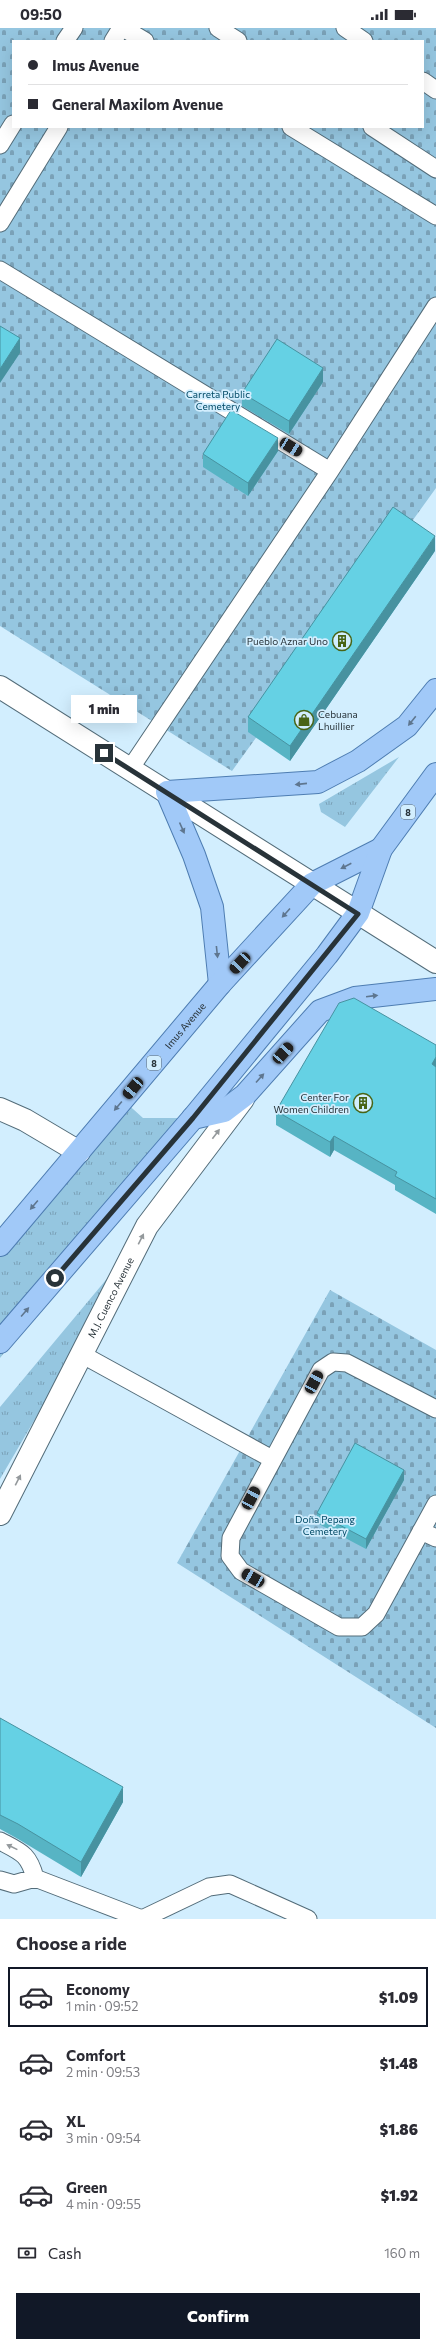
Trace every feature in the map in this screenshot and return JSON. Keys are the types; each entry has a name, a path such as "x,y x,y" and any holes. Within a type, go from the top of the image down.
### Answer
{"main road":[{"path":"0,687 436,962"},
{"path":"167,792 318,782 358,761 407,726 436,690"},
{"name":"8","path":"0,1342 193,1118 358,914 381,849 436,774"},
{"path":"167,792 194,855 212,907 220,984"},
{"name":"8","path":"312,884 381,849"},
{"name":"Imus Avenue","path":"0,1245 220,984 312,884"},
{"path":"193,1118 224,1111 245,1095 320,1011 355,998 436,989"},
{"name":"M.J. Cuenco Avenue","path":"0,1514 148,1226 245,1095"},
{"path":"0,1109 25,1120 79,1152"}],"lane":[{"path":"67,40 74,28"},
{"path":"113,40 122,28 143,40"},
{"path":"218,28 236,40"},
{"path":"344,28 362,40"},
{"path":"424,82 436,90"},
{"path":"0,145 12,126"},
{"path":"0,223 58,128"},
{"path":"293,128 436,216"},
{"path":"374,128 436,169"},
{"path":"0,270 330,472"},
{"path":"130,769 330,472 436,306"},
{"path":"82,1355 272,1459"},
{"path":"436,1408 347,1363 333,1362 321,1370 231,1538 230,1556 241,1571 339,1627 362,1627 376,1614 429,1535 436,1504"},
{"path":"0,1841 24,1853 32,1865 35,1878"},
{"path":"0,1880 14,1884 35,1878 142,1919 209,1887 230,1884 308,1919"}],"green space":[{"name":"Carreta Public Cemetery","path":"0,28 436,28 436,488 232,771 0,626"},
{"path":"399,757 345,827 321,812 319,804"},
{"path":"123,1100 143,1118 193,1118 0,1358 0,1245"},
{"path":"140,1239 0,1479 0,1407"},
{"name":"Doña Pepang Cemetery","path":"330,1290 436,1350 436,1728 177,1563"}],"building":[{"path":"0,326 20,338 0,369"},
{"path":"277,339 323,368 289,421 242,393"},
{"path":"231,410 278,438 248,483 203,454"},
{"name":"Pueblo Aznar Uno","path":"393,507 435,536 290,746 248,717"},
{"name":"Center For Women Children","path":"354,998 436,1045 436,1057 432,1064 436,1067 436,1199 395,1176 397,1172 334,1136 330,1142 276,1111 339,1003"},
{"path":"355,1443 404,1470 366,1539 317,1513"},
{"path":"0,1718 123,1787 81,1862 18,1824 0,1815"}],"place":[{"name":"Pueblo Aznar Uno","path":"342,641"},
{"name":"Cebuana Lhuillier","path":"304,720"},
{"name":"Center For Women Children","path":"363,1103"}],"route":[{"path":"55,1278 193,1118 358,914 104,753"}]}
